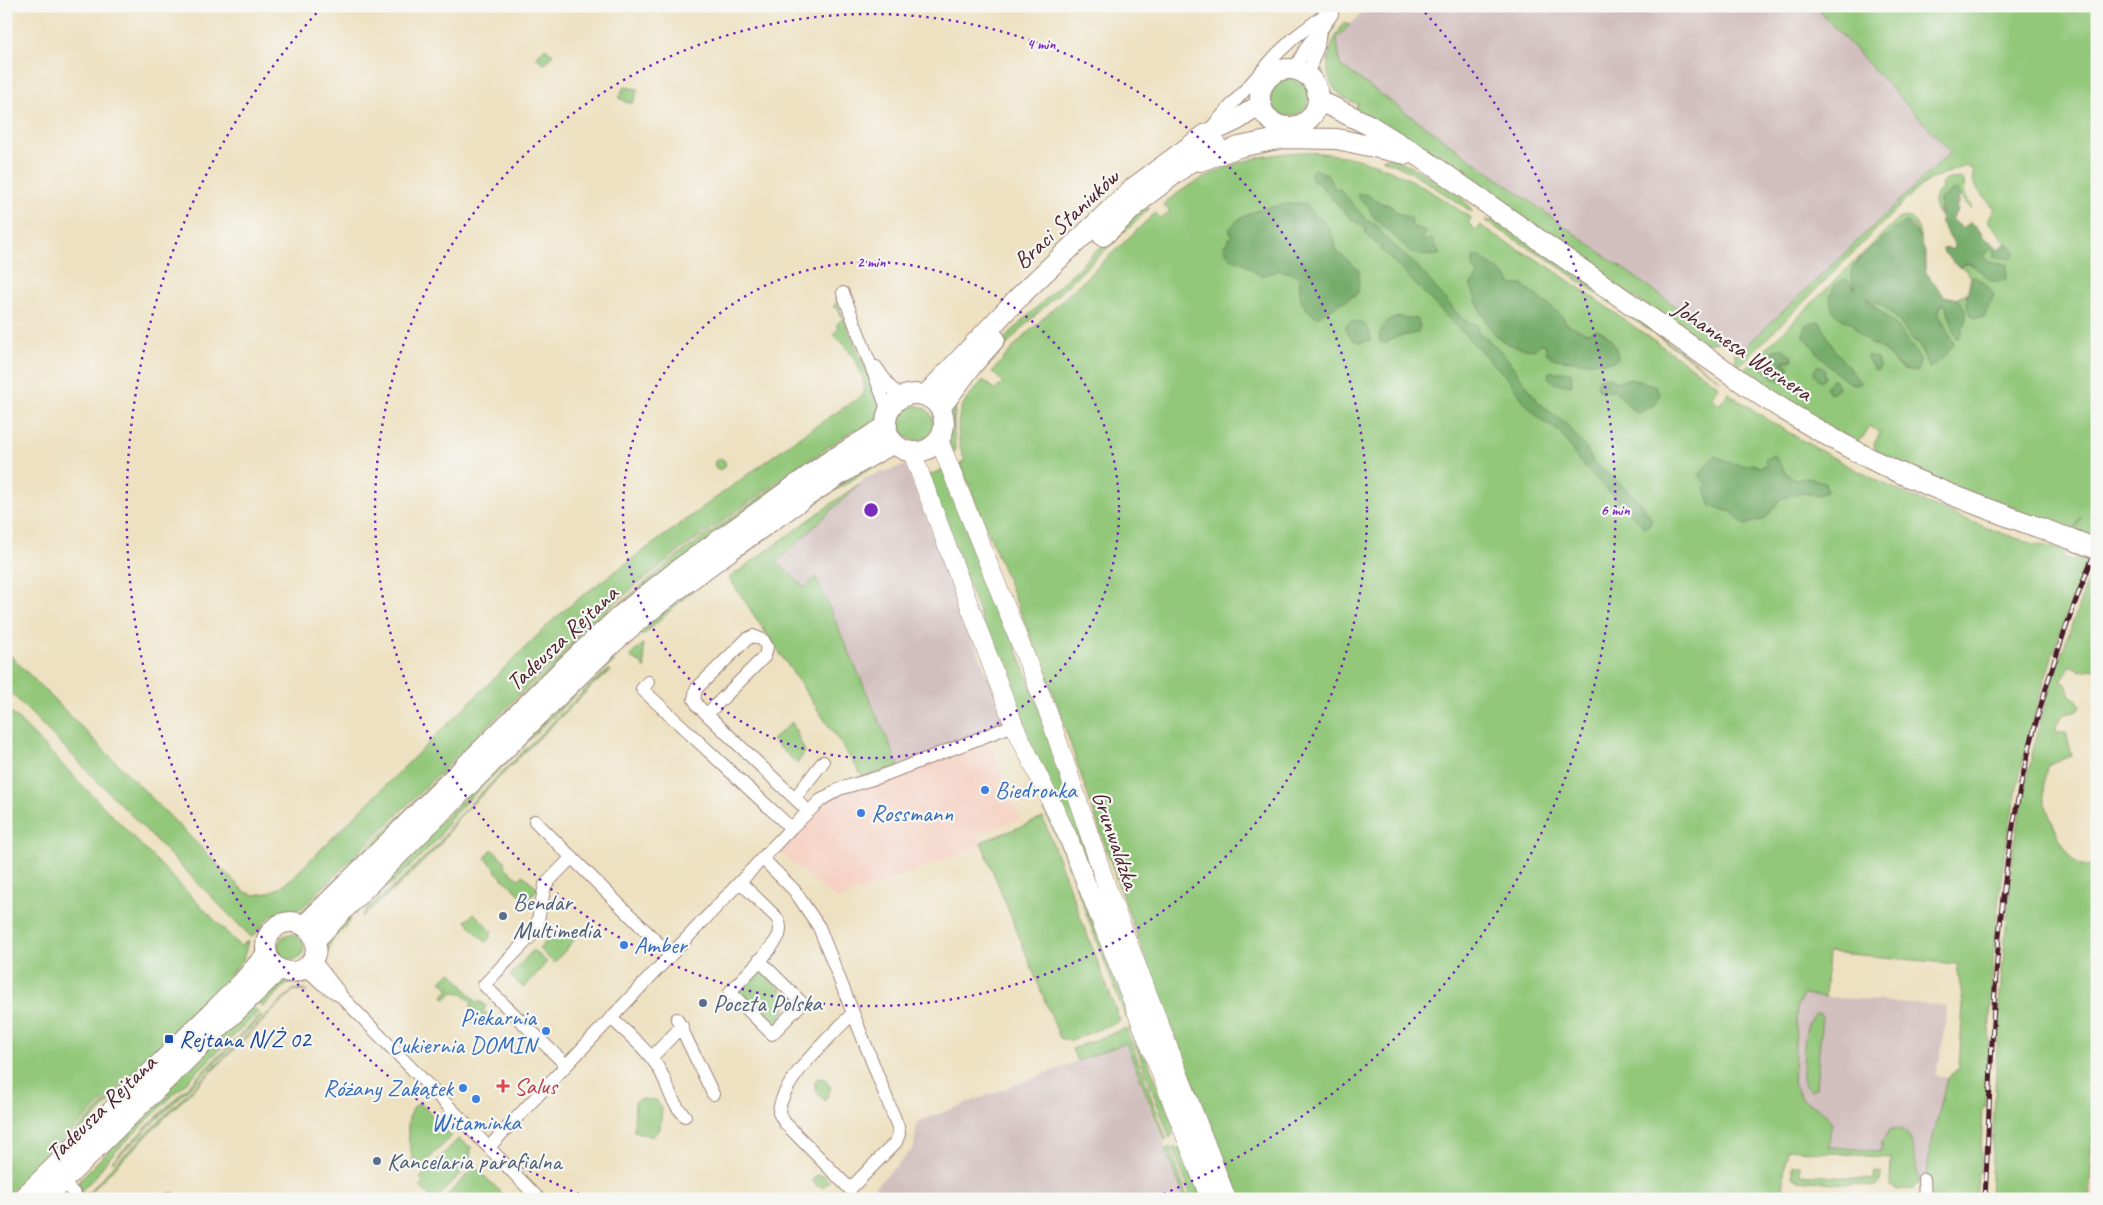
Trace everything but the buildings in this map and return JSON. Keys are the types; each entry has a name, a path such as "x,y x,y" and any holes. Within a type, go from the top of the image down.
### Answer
{"main road":[{"path":"1285,69 1300,72 1316,86 1315,108 1305,122 1288,126 1280,125 1263,109 1260,95 1268,78 1276,72 1285,69"},
{"name":"Johannesa Wernera","path":"1315,108 1370,124 1422,158 1733,376 1797,418 1860,453 1913,478 1991,510 2097,549"},
{"name":"Braci Staniuków","path":"932,402 1020,296 1119,202 1171,159 1205,135 1263,109"},
{"name":"Braci Staniuków","path":"932,402 973,364 1010,325 1147,196 1263,109"},
{"path":"1190,163 1238,147 1282,138 1337,140 1422,158"},
{"path":"910,394 932,402 944,424 939,440 932,447 922,451 912,452 906,450 893,419 910,394"},
{"name":"Tadeusza Rejtana","path":"309,948 561,671 620,616 679,569 893,419"},
{"path":"294,922 309,948 288,972 273,961 266,944 269,935 276,928 284,923 294,922"},
{"name":"Tadeusza Rejtana","path":"44,1199 273,961"},
{"name":"Tadeusza Rejtana","path":"22,1199 239,986 273,961"}],"street":[{"path":"1300,72 1318,46 1320,31 1336,6"},
{"path":"1205,135 1278,52 1336,6"},
{"path":"843,293 885,403 893,419"},
{"path":"864,350 890,387 893,419"},
{"name":"Grunwaldzka","path":"939,440 1049,715 1109,893 1227,1199"},
{"name":"Grunwaldzka","path":"912,452 1014,725 1068,837 1210,1199"},
{"path":"707,714 764,658 768,650 762,640 753,636 747,639 696,688 694,699 707,714 808,811"},
{"path":"648,682 642,689 794,824"},
{"path":"489,1147 794,824 820,800 839,789 879,778 1014,725"},
{"path":"795,798 823,762"},
{"path":"535,821 670,955"},
{"path":"566,1065 484,986 530,938 536,925 545,885 572,857"},
{"path":"762,858 794,890 813,915 853,1013 899,1134 894,1145 850,1189 785,1123 779,1113 782,1099 791,1080 853,1013"},
{"path":"740,882 776,917 780,924 780,932 776,940 730,992 772,1034 802,1003 759,960"},
{"path":"309,948 342,997 539,1199"},
{"path":"611,1018 651,1058 660,1072 672,1100 686,1116"},
{"path":"651,1058 680,1022 713,1094"},
{"path":"1924,1179 1925,1199"},
{"path":"62,1181 79,1199"}],"shaded area":[{"path":"1369,6 1815,6 1952,152 1740,352 1340,65 1337,38"},
{"path":"906,465 1005,722 899,766 817,577 805,588 777,562 865,478"},
{"path":"990,743 1020,819 978,834 982,846 836,900 778,850 815,811 847,790 874,785"},
{"path":"1789,994 1947,1006 1941,1054 1935,1075 1947,1078 1942,1179 1912,1179 1909,1154 1771,1142"},
{"path":"2097,1030 2097,1199 2080,1199"},
{"path":"1126,1043 1185,1199 863,1199 914,1148 917,1122"}],"green space":[{"path":"1824,6 2097,6 2097,537 2095,541 2073,533 2081,517 2071,532 1939,482 1876,452 1874,444 1880,433 1870,426 1863,437 1856,442 1811,420 1743,371 1898,219 1905,217 1911,218 1917,224 1921,240 1911,224 1886,238 1861,258 1852,272 1853,282 1857,291 1848,320 1853,323 1858,332 1870,344 1879,346 1904,370 1912,370 1899,328 1866,298 1881,304 1894,315 1913,340 1919,344 1929,367 1941,360 1948,330 1938,313 1941,305 1946,305 1958,338 1961,328 1962,304 1956,299 1967,293 1967,298 1994,295 1986,285 1974,276 1971,277 1966,270 1959,267 1971,264 1987,277 1994,265 1983,254 1989,247 1995,253 1994,256 2015,253 1987,220 1995,209 1978,190 1972,180 1974,171 1966,166 1933,178 1917,189 1737,368 1734,348 1740,352 1951,152 1819,11","holes":["1780,348 1792,356 1791,361 1783,361 1782,364 1789,366 1786,373 1787,378 1776,379 1761,366 1764,355"]},
{"path":"1344,23 1350,25 1337,38 1340,65 1724,341 1705,344 1354,114 1357,104 1345,98 1335,89 1330,81 1328,71 1330,50"},
{"path":"1336,24 1324,54 1323,73 1331,92 1339,101 1327,97 1316,71 1323,46"},
{"path":"545,48 553,54 545,64 536,57"},
{"path":"1290,78 1303,84 1309,97 1303,110 1290,116 1277,110 1271,97 1277,84"},
{"path":"624,87 638,89 633,103 628,103 619,98"},
{"path":"1305,152 1353,158 1374,164 1431,192 1471,218 1468,223 1476,230 1480,225 1505,242 1545,264 1719,386 1711,398 1720,404 1728,393 1835,459 1910,496 1987,528 2027,542 2064,551 2063,557 2072,561 2078,557 2088,560 2046,675 2025,753 2008,833 1995,932 1986,1107 1983,1108 1980,1172 1978,1172 1976,1199 1930,1199 1927,1179 1929,1155 1947,1078 1959,1068 1963,1005 1957,964 1828,952 1825,997 1803,995 1797,1006 1793,1084 1803,1100 1824,1112 1828,1117 1831,1123 1829,1147 1881,1151 1882,1142 1891,1129 1899,1129 1905,1132 1910,1138 1919,1179 1919,1183 1914,1188 1897,1190 1890,1186 1891,1158 1787,1149 1782,1189 1879,1199 1241,1199 1165,1011 1122,895 1051,687 960,463 965,460 959,442 958,428 959,415 963,405 983,380 995,390 1003,382 992,372 1020,340 1155,213 1161,218 1170,212 1163,204 1195,183 1230,166 1266,156"},
{"path":"1391,157 1450,189 1468,205 1472,212 1413,173 1382,159"},
{"path":"1314,169 1327,174 1335,188 1340,189 1367,221 1379,227 1385,238 1417,266 1463,320 1477,325 1478,332 1500,350 1539,403 1567,425 1586,448 1593,462 1639,501 1652,520 1649,526 1644,527 1579,461 1561,433 1541,420 1525,403 1511,382 1376,244 1366,233 1365,228 1350,218 1319,184 1312,179 1311,173"},
{"path":"1960,178 1964,181 1965,195 1972,208 1960,197 1959,193 1952,191 1947,197 1940,200 1939,215 1934,201 1936,195 1942,189 1941,183 1949,179"},
{"path":"1957,189 1960,197 1958,197 1959,202 1956,206 1958,209 1952,219 1963,229 1970,222 1998,250 2007,242 2015,253 2011,259 1994,257 1995,253 1990,248 1987,253 1983,254 1990,263 2007,264 2004,281 1992,281 1970,263 1959,267 1944,253 1943,249 1954,250 1955,246 1941,223 1940,199"},
{"path":"1357,194 1366,194 1412,219 1413,227 1427,233 1421,237 1424,241 1432,239 1440,254 1423,255 1409,250 1376,220 1369,206"},
{"path":"1300,203 1308,205 1315,217 1323,221 1335,241 1335,250 1359,270 1358,293 1317,317 1302,302 1300,281 1295,274 1279,270 1262,276 1245,264 1227,255 1224,246 1232,235 1229,230 1242,217 1261,209"},
{"path":"1150,208 1024,326 988,366 987,362 1000,343 1018,325 1140,209"},
{"path":"1485,221 1494,221 1547,252 1720,380 1549,260"},
{"path":"1906,221 1921,240 1925,253 1925,271 1944,296 1960,302 1966,313 1964,325 1961,328 1962,333 1957,339 1946,305 1941,305 1938,313 1954,344 1941,360 1929,368 1919,344 1913,340 1894,315 1881,304 1866,299 1899,328 1920,359 1918,372 1904,370 1879,346 1870,344 1858,332 1853,323 1843,320 1837,315 1830,298 1835,286 1846,279 1856,289 1851,275 1856,263 1869,250"},
{"path":"1480,256 1500,271 1512,285 1523,285 1562,316 1567,324 1587,333 1597,329 1605,334 1614,344 1618,358 1612,362 1581,362 1555,359 1546,353 1546,345 1540,344 1534,350 1517,347 1503,341 1485,320 1470,285 1478,276 1473,267 1473,257"},
{"path":"1974,276 1986,285 1994,295 1984,317 1976,318 1971,316 1967,304 1971,277"},
{"path":"837,302 883,410 881,419 860,435 855,429 813,457 678,552 607,609 304,906 270,917 251,937 6,688 6,651 245,892 255,895 279,888 292,878 554,619 583,595 799,437 863,395 863,379 860,370 844,345 833,334 839,328 836,325 843,318 837,308 833,307"},
{"path":"1399,317 1417,319 1420,326 1417,333 1396,337 1386,343 1380,341 1379,334 1388,320"},
{"path":"1352,321 1364,324 1370,333 1370,340 1361,342 1350,337 1346,330 1346,325"},
{"path":"1817,321 1821,323 1833,348 1860,382 1859,385 1844,379 1836,373 1804,336 1805,325"},
{"path":"1780,348 1784,349 1793,359 1783,361 1782,364 1786,363 1789,366 1786,382 1776,379 1761,366 1764,355"},
{"path":"1868,355 1877,358 1878,370 1874,370 1867,358"},
{"path":"1818,365 1824,369 1825,378 1820,381 1814,371"},
{"path":"1549,372 1571,372 1572,385 1555,384 1548,377"},
{"path":"1609,377 1616,382 1629,379 1654,385 1660,395 1656,404 1639,413 1631,409 1616,391 1600,391 1597,385 1600,378"},
{"path":"1832,379 1835,380 1839,389 1830,393 1826,387"},
{"path":"956,402 954,421 955,451 953,454 948,440 952,425 951,409"},
{"path":"916,406 923,407 928,411 932,416 932,430 928,435 923,439 916,440 909,439 904,435 900,430 899,423 900,416 904,411 909,407"},
{"path":"851,435 855,438 616,607 676,557 806,464"},
{"path":"1774,455 1786,473 1796,480 1809,477 1825,483 1827,492 1818,495 1803,493 1780,499 1765,519 1744,525 1732,512 1711,506 1705,489 1707,484 1699,475 1714,456 1739,465 1754,464 1759,467 1767,465 1765,459"},
{"path":"718,459 722,459 725,464 724,468 718,469 715,466 715,462"},
{"path":"869,463 872,468 826,496 692,591 642,636 636,629"},
{"path":"944,469 1026,673 1150,1019 1032,751 927,476"},
{"path":"860,483 777,562 805,588 816,577 899,766 863,777 729,578"},
{"path":"2094,563 2097,564 2097,668 2081,671 2070,665 2061,681 2066,684 2070,696 2076,699 2081,706 2075,712 2064,715 2058,722 2055,730 2066,732 2072,756 2047,766 2043,786 2047,809 2056,832 2068,853 2079,865 2090,865 2097,862 2097,1133 2093,1133 2089,1199 1990,1199 1999,1005 2013,850 2033,750 2050,686"},
{"path":"609,610 614,613 330,891 327,888"},
{"path":"643,644 645,669 642,664 630,656"},
{"path":"607,659 615,661 590,680 453,815 437,840 395,881 367,902 355,915 350,910"},
{"path":"609,670 611,671 594,684 458,818 440,845 396,888 361,917 368,907 396,885 439,843 457,817 593,682"},
{"path":"6,707 240,946 248,941 243,960 219,987 173,1031 167,1033 161,1043 147,1058 6,1196"},
{"path":"792,722 805,752 797,764 772,740"},
{"path":"1044,810 1049,813 1128,1010 1126,1018 1061,847"},
{"path":"1043,818 1120,1021 1069,1041 1060,1038 981,842"},
{"path":"492,849 505,861 505,867 519,879 523,875 538,888 527,901 495,871 496,869 485,858"},
{"path":"322,892 326,895 302,914 279,917 268,924 260,936 258,949 235,980 233,978 254,952 259,934 265,924 281,915 302,911"},
{"path":"474,913 492,931 489,939 485,942 466,921"},
{"path":"346,915 351,920 331,942 327,953 326,968 324,960 325,946"},
{"path":"560,926 575,939 554,963 539,949"},
{"path":"291,934 300,938 304,947 300,956 291,960 282,956 278,947 282,938"},
{"path":"533,950 547,962 524,988 510,976"},
{"path":"757,966 788,996 785,1009 777,1024 766,1024 738,997 738,987"},
{"path":"451,972 477,1002 482,1002 486,1007 483,1010 490,1017 478,1017 473,1023 468,1019 473,1013 470,1010 472,1002 462,993 453,992 446,999 443,996 449,989 441,981"},
{"path":"304,979 312,983 288,983 263,1007 256,1000 282,980"},
{"path":"303,989 307,991 294,990 85,1197 115,1164 293,990"},
{"path":"251,1004 258,1012 109,1158 96,1176 80,1192 79,1183 82,1177 152,1109 180,1074"},
{"path":"1816,1014 1822,1014 1816,1088 1810,1091 1803,1079 1804,1044 1808,1026"},
{"path":"260,1015 262,1017 112,1161"},
{"path":"1129,1027 1135,1029 1175,1129 1170,1138"},
{"path":"1126,1028 1167,1140 1165,1141 1126,1043 1077,1061 1072,1049"},
{"path":"138,1070 141,1070 14,1199 7,1199"},
{"path":"818,1078 825,1079 831,1088 825,1101 815,1089 815,1081"},
{"path":"639,1099 656,1100 662,1108 660,1129 652,1137 634,1131 635,1102"},
{"path":"419,1102 452,1136 418,1170 414,1166 408,1124 413,1109"},
{"path":"458,1139 471,1147 470,1164 436,1199 432,1199 420,1187 424,1183 420,1178"},
{"path":"1170,1147 1188,1199 1185,1199 1165,1149"},
{"path":"1173,1147 1182,1149 1202,1199 1192,1199"},
{"path":"1793,1165 1800,1165 1800,1174 1874,1180 1874,1171 1881,1172 1881,1182 1876,1186 1797,1180 1793,1177"},
{"path":"475,1167 508,1199 443,1199"},
{"path":"817,1175 824,1176 829,1182 823,1187 817,1186 812,1180"}],"railway":[{"path":"1985,1199 1994,998 2009,848 2025,767 2051,671 2097,547"}],"place":[{"name":"Biedronka","path":"985,790"},
{"name":"Rossmann","path":"861,813"},
{"name":"Bendar Multimedia","path":"503,916"},
{"name":"Amber","path":"624,945"},
{"name":"Poczta Polska","path":"703,1003"},
{"name":"Piekarnia Cukiernia DOMIN","path":"546,1031"},
{"name":"Rejtana N/Ż 02","path":"169,1039"},
{"name":"Salus","path":"503,1086"},
{"name":"Różany Zakątek","path":"463,1088"},
{"name":"Witaminka","path":"476,1099"},
{"name":"Kancelaria parafialna","path":"377,1161"}]}
